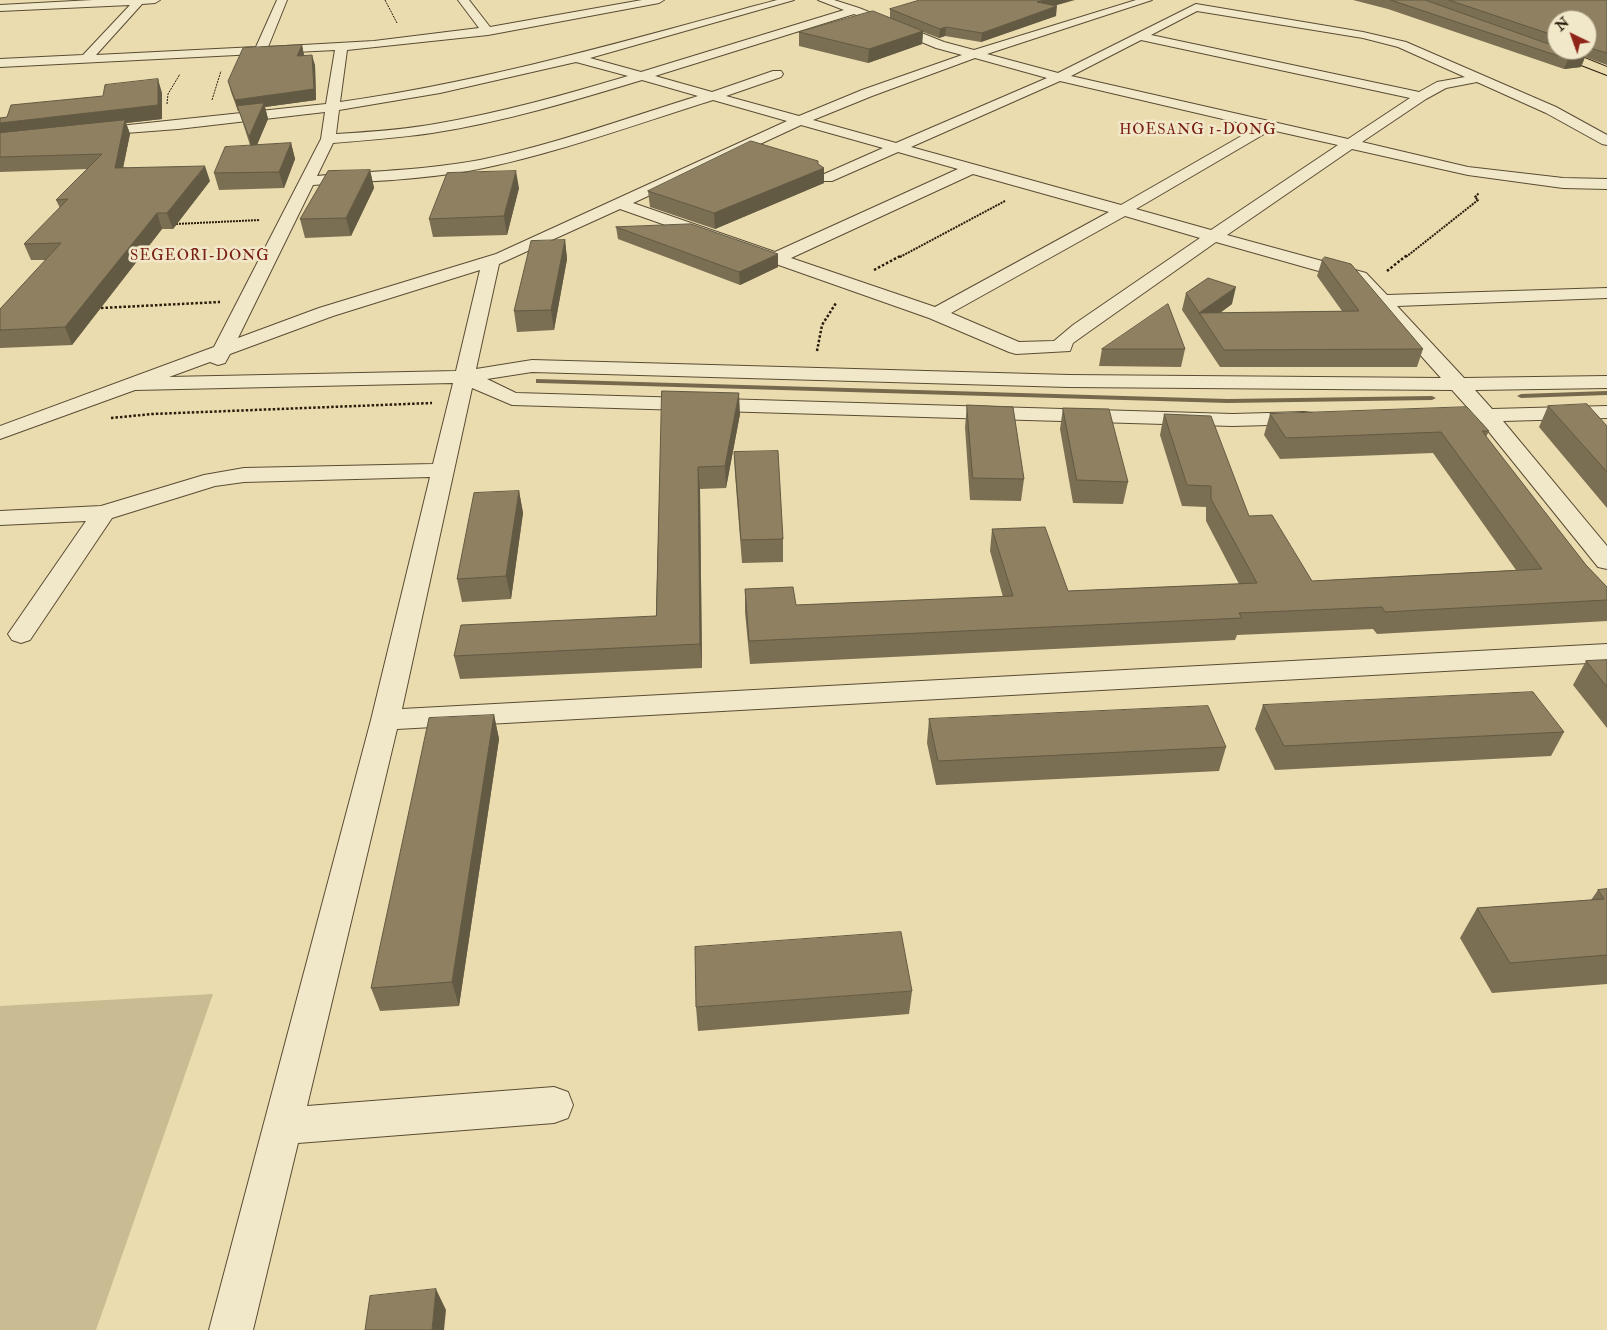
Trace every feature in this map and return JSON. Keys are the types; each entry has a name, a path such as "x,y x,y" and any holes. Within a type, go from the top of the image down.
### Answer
{"main road":[{"path":"1542,45 1607,71"}],"street":[{"path":"0,4 5,0"},
{"path":"0,8 155,0"},
{"path":"260,52 282,0"},
{"path":"463,0 488,32"},
{"path":"0,63 341,48 488,32 659,0"},
{"path":"79,134 333,106 439,90 580,59 788,0"},
{"path":"823,0 940,45 1059,77 1442,166 1499,176 1600,185 1607,194"},
{"path":"0,433 128,384 380,294 491,262 800,120 894,82 972,55 1147,0"},
{"path":"85,60 139,1"},
{"path":"328,139 399,133 447,126 537,105 641,76 869,4"},
{"path":"827,178 898,149 1059,77 1196,7 1391,41 1413,48 1550,110 1607,141"},
{"path":"1141,36 1421,96"},
{"path":"208,382 222,350 328,139 341,48"},
{"path":"580,59 716,95 898,149 1215,235 1360,277 1384,301 1486,416 1607,562"},
{"path":"308,181 467,167 522,154 716,95 777,74"},
{"path":"620,204 936,314 1016,348 1063,347 1064,341 1215,235 1421,96 1442,85 1477,78"},
{"path":"936,314 1124,210 1268,126"},
{"path":"777,258 971,168"},
{"path":"231,1330 386,720 491,262"},
{"path":"1384,301 1607,293"},
{"path":"463,390 532,366 1114,383 1462,389 1607,382"},
{"path":"128,384 208,382 463,390 512,399 1233,420 1321,418"},
{"path":"1457,416 1607,412"},
{"path":"0,518 103,514 212,480 244,474 444,470"},
{"path":"21,634 103,514"},
{"path":"386,720 1607,653"},
{"path":"283,1126 554,1105"}],"path":[{"path":"166,125 168,94 193,55"},
{"path":"209,120 213,94 223,67"},
{"path":"1360,277 1383,274 1478,200 1475,197 1499,176"},
{"path":"816,374 818,339 827,312 854,285 898,256 1036,186"},
{"path":"176,224 289,219"},
{"path":"101,308 248,300"},
{"path":"105,419 463,390"}],"shaded area":[{"path":"213,994 96,1330 0,1330 0,1006"}],"building":[{"path":"920,0 1045,0 1037,2 1057,6 982,33 946,27 940,29 890,9"},
{"path":"1391,0 1425,0 1547,43 1547,52"},
{"path":"1449,0 1607,0 1607,53 1597,50 1597,10 1547,10 1547,33"},
{"path":"873,11 923,31 869,49 799,32"},
{"path":"302,45 297,56 312,55 314,89 235,100 228,81 243,48"},
{"path":"158,79 158,105 0,123 0,118 7,117 11,105 103,96 105,85"},
{"path":"264,103 249,137 237,106"},
{"path":"125,120 115,168 205,166 167,213 157,213 65,327 0,330 0,309 61,243 24,244 68,199 56,200 102,154 0,157 0,133"},
{"path":"751,141 818,161 818,164 824,168 714,213 648,191"},
{"path":"291,143 279,172 214,173 225,147"},
{"path":"370,170 346,218 300,219 328,171"},
{"path":"516,171 504,216 429,219 447,173"},
{"path":"691,224 778,254 739,272 616,227"},
{"path":"565,240 551,310 514,311 531,241"},
{"path":"1325,257 1351,264 1423,349 1224,350 1199,313 1359,311 1322,260"},
{"path":"1208,278 1236,287 1199,313 1186,293"},
{"path":"1168,304 1185,349 1102,349"},
{"path":"662,391 739,393 725,466 698,467 700,644 454,656 461,625 656,616"},
{"path":"1587,404 1607,426 1607,472 1548,406"},
{"path":"967,405 1013,407 1024,479 973,478"},
{"path":"1467,407 1489,431 1482,431 1586,565 1607,587 1607,600 1385,612 1382,607 1239,613 1242,618 749,641 745,589 793,587 796,605 1013,596 992,529 1045,527 1068,591 1257,583 1211,499 1211,486 1187,485 1164,414 1211,416 1249,516 1272,515 1312,581 1542,569 1441,432 1286,438 1270,414"},
{"path":"1063,408 1109,409 1128,482 1077,480"},
{"path":"778,451 783,539 741,540 734,452"},
{"path":"519,491 506,576 457,579 474,493"},
{"path":"1607,660 1607,687 1586,661"},
{"path":"1533,692 1564,732 1284,746 1263,705"},
{"path":"1208,706 1226,747 938,761 929,719"},
{"path":"494,715 452,982 371,988 429,718"},
{"path":"1607,889 1607,955 1510,963 1477,908 1604,899 1598,890"},
{"path":"901,932 912,991 696,1007 695,947"},
{"path":"436,1289 432,1330 365,1330 370,1296"}],"waterway":[{"path":"539,381 1228,401 1432,398"},
{"path":"1521,396 1607,393"}],"district":[{"name":"HOESANG 1-DONG","path":"1198,131"},
{"name":"SEGEORI-DONG","path":"200,257"}]}
